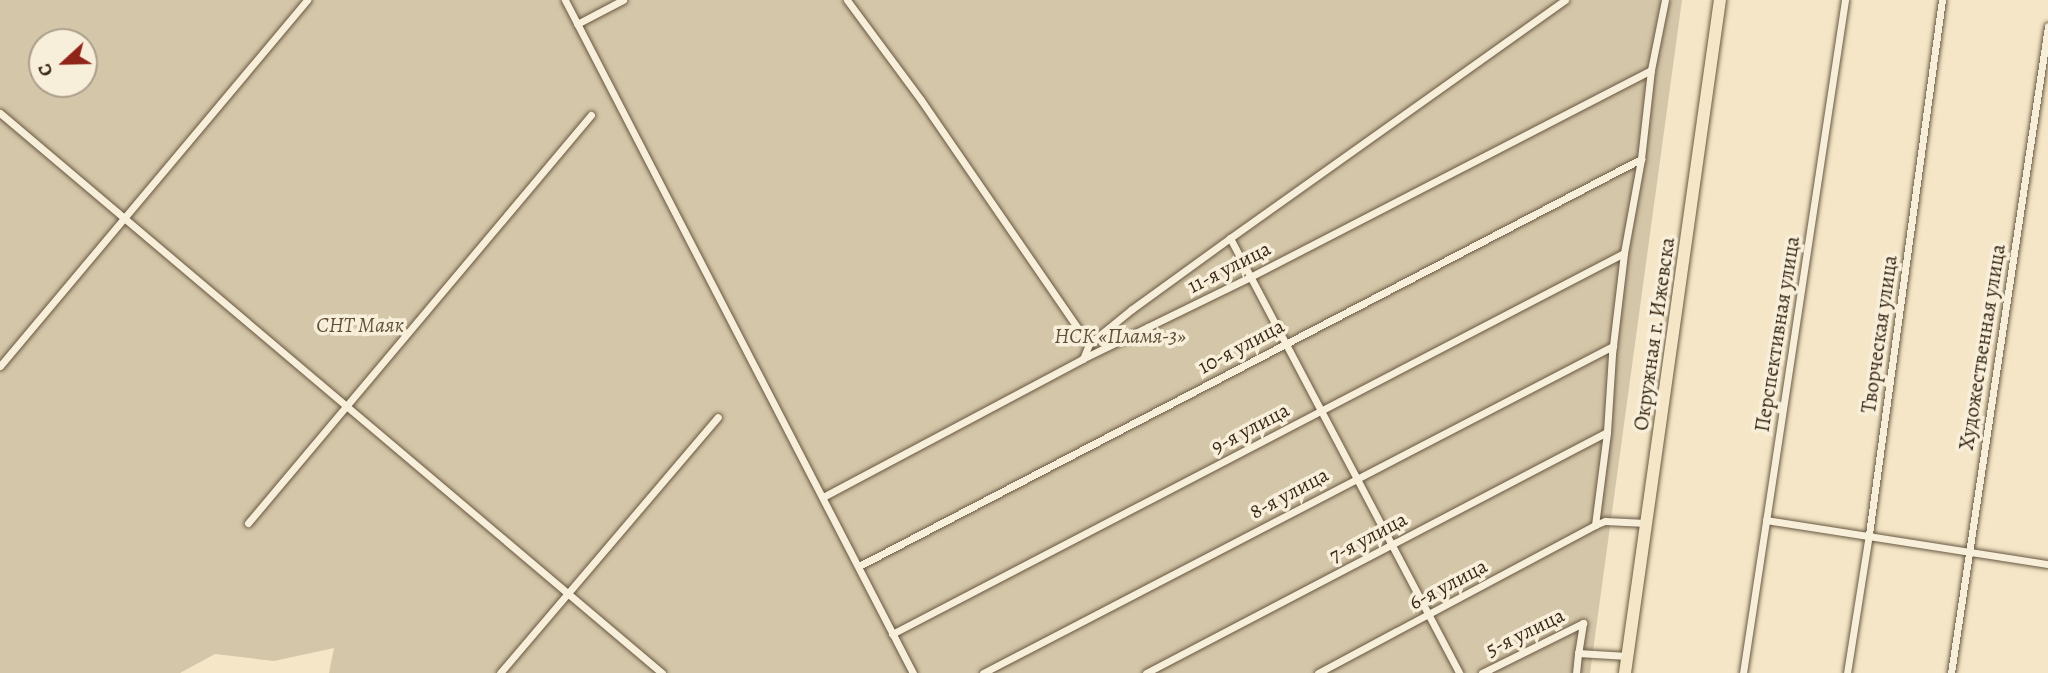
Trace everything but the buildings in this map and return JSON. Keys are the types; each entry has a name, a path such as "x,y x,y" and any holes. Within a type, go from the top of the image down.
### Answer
{"main road":[{"name":"Окружная г. Ижевска","path":"1625,673 1720,0"}],"street":[{"path":"0,366 122,217 307,0"},
{"path":"565,0 913,673"},
{"path":"577,24 623,0"},
{"path":"847,0 921,100 1089,344"},
{"path":"1082,359 1089,344 1230,238 1565,0"},
{"path":"1646,523 1605,521 1595,525 1608,432 1613,346 1624,253 1641,159 1651,70 1665,0"},
{"name":"Перспективная улица","path":"1743,673 1845,0"},
{"name":"Творческая улица","path":"1847,673 1869,534 1942,0"},
{"name":"Художественная улица","path":"1951,673 2048,26"},
{"name":"11-я улица","path":"823,497 1082,359 1250,277 1651,70"},
{"path":"0,113 662,673"},
{"path":"248,523 591,115"},
{"name":"10-я улица","path":"859,566 1641,159"},
{"path":"1230,238 1459,673"},
{"name":"9-я улица","path":"892,634 1624,253"},
{"name":"8-я улица","path":"983,673 1356,477 1613,346"},
{"path":"499,673 718,417"},
{"name":"7-я улица","path":"1146,673 1608,432"},
{"path":"1766,520 2048,564"},
{"name":"6-я улица","path":"1318,673 1595,525"},
{"name":"5-я улица","path":"1482,673 1583,623 1578,653"},
{"path":"1576,673 1578,653 1627,656"}],"green space":[{"path":"0,0 1682,0 1590,673 329,673 334,648 274,661 215,654 180,673 0,673"}],"park label":[{"name":"СНТ Маяк","path":"360,325"},
{"name":"НСК «Пламя-3»","path":"1120,336"}]}
